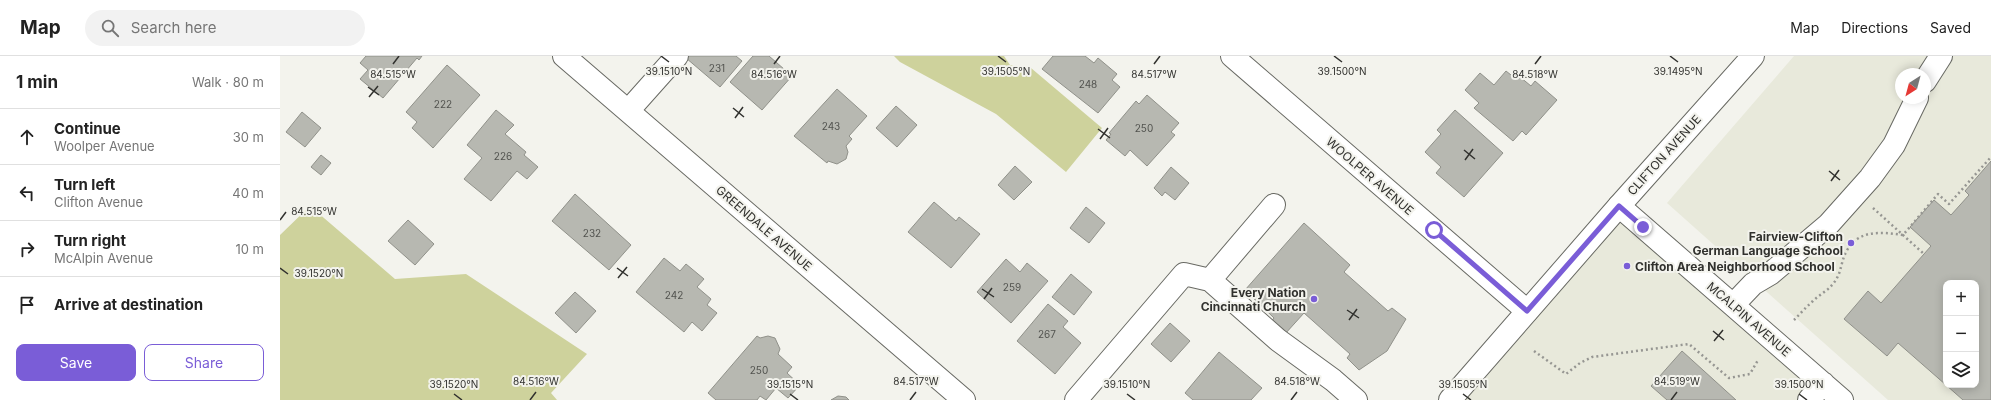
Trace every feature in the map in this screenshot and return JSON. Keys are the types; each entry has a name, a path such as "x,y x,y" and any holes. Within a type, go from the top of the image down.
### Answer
{"street":[{"name":"GREENDALE AVENUE","path":"564,56 964,400"},
{"path":"628,111 677,56"},
{"name":"WOOLPER AVENUE","path":"1232,56 1527,311"},
{"name":"CLIFTON AVENUE","path":"1450,400 1619,206 1753,56"},
{"path":"1931,72 1941,56"},
{"path":"1733,305 1753,284 1770,274 1828,225 1865,184 1894,145 1914,104"},
{"path":"1210,280 1274,205"},
{"name":"MCALPIN AVENUE","path":"1619,206 1842,400"},
{"path":"1076,400 1184,274 1210,280 1278,340 1334,380 1356,400"},
{"path":"1809,400 1823,383"}],"path":[{"path":"1903,235 1938,194 1949,204 1991,157"},
{"path":"1871,207 1924,254"},
{"path":"1794,320 1813,301 1832,286 1841,272 1846,252 1854,242 1867,233 1881,232 1903,235"},
{"path":"1534,351 1566,374 1580,363 1592,357 1689,344 1729,378 1750,374 1758,360"}],"shaded area":[{"name":"Fairview-Clifton German Language School","path":"1794,56 1991,56 1991,400 1888,400 1667,203"},
{"name":"Clifton Area Neighborhood School","path":"1619,206 1823,383 1809,400 1450,400"}],"green space":[{"path":"894,56 1004,56 1010,65 1031,68 1102,128 1066,172 996,114 900,62"},
{"path":"310,206 395,279 466,274 587,354 551,393 557,400 280,400 280,235"}],"building":[{"path":"366,56 422,56 419,60 417,58 383,98 360,79 368,70 360,63"},
{"path":"687,56 736,56 742,61 720,87 686,58"},
{"path":"753,56 769,56 792,76 762,110 730,82"},
{"path":"1053,56 1085,56 1094,63 1098,58 1117,74 1112,80 1120,87 1098,113 1042,69"},
{"path":"447,65 480,95 433,148 412,128 417,122 406,112"},
{"path":"1506,71 1511,75 1514,72 1531,86 1535,81 1557,100 1526,135 1522,131 1513,141 1474,108 1479,103 1465,90 1480,73 1494,85"},
{"path":"837,89 867,116 849,136 852,139 846,146 848,152 846,159 837,164 828,161 827,163 794,136"},
{"path":"1147,95 1179,123 1171,132 1175,135 1147,166 1130,150 1125,156 1106,140 1111,134 1109,133 1136,101 1139,104"},
{"path":"896,106 917,125 897,147 876,128"},
{"path":"496,110 514,125 505,134 526,152 524,155 538,167 527,179 517,171 491,201 464,179 482,158 467,145"},
{"path":"1455,110 1503,153 1464,197 1436,173 1441,167 1425,152 1441,134 1437,130"},
{"path":"302,112 321,128 305,147 286,132"},
{"path":"321,155 331,163 321,175 311,167"},
{"path":"1991,161 1991,400 1963,400 1949,388 1979,388 1979,280 1943,280 1943,382 1898,343 1887,356 1844,319 1868,291 1881,303 1931,246 1910,227 1934,200 1951,215 1969,195 1965,191"},
{"path":"1015,166 1032,182 1014,200 998,185"},
{"path":"1171,167 1189,183 1175,200 1165,192 1162,196 1154,188"},
{"path":"575,194 631,245 609,270 552,221"},
{"path":"934,202 956,221 959,217 980,234 951,268 908,232"},
{"path":"1086,207 1105,223 1089,243 1070,228"},
{"path":"408,220 434,244 415,265 388,241"},
{"name":"Every Nation Cincinnati Church","path":"1304,223 1350,265 1344,272 1388,311 1392,308 1406,319 1387,351 1359,370 1347,358 1350,354 1304,313 1285,334 1271,322 1274,318 1245,290"},
{"path":"664,258 680,271 686,264 704,279 697,287 711,299 707,305 717,313 702,331 692,322 684,332 636,292"},
{"path":"1006,259 1020,272 1027,263 1048,281 1011,323 977,292"},
{"path":"1071,274 1092,292 1074,315 1052,297"},
{"path":"575,292 596,311 576,333 555,313"},
{"path":"1048,304 1068,321 1063,327 1081,343 1055,374 1017,341"},
{"path":"1170,323 1190,341 1171,362 1151,344"},
{"path":"757,336 760,338 768,336 775,338 780,349 778,354 792,367 787,373 800,385 788,398 776,388 766,400 760,396 757,400 716,400 708,393"},
{"path":"1682,351 1736,400 1667,400 1651,386"},
{"path":"1219,352 1262,388 1251,400 1193,400 1185,393"},
{"path":"838,396 846,397 849,400 831,400"}],"place":[{"name":"Fairview-Clifton German Language School","path":"1851,243"},
{"name":"Clifton Area Neighborhood School","path":"1627,266"},
{"name":"Every Nation Cincinnati Church","path":"1314,299"}],"route":[{"path":"1434,230 1527,311 1619,206 1643,227"}]}
